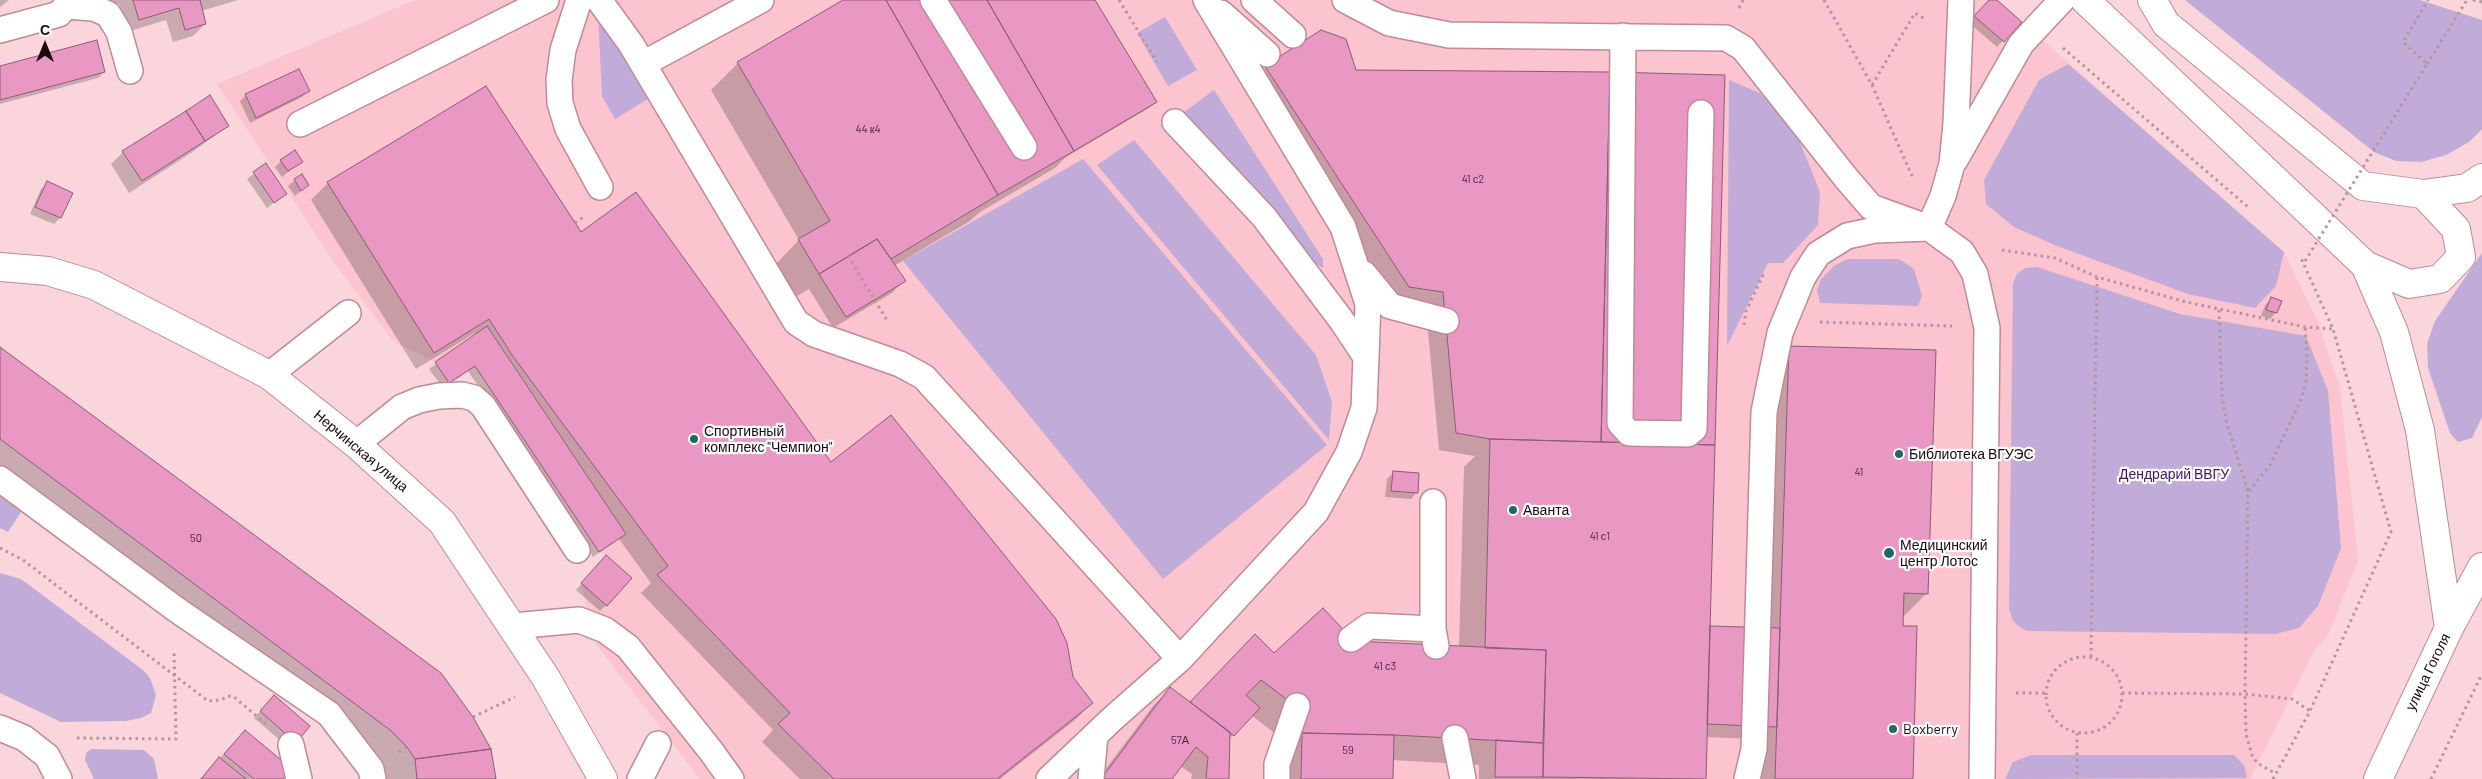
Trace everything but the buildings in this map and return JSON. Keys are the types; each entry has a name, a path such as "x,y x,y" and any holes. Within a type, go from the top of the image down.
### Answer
{"main road":[{"path":"2085,0 2364,265 2409,284 2440,279 2461,257 2456,229 2423,194"},
{"path":"2152,0 2166,24 2362,186 2423,194 2467,188 2482,178"},
{"path":"2364,265 2394,332 2420,430 2449,628"},
{"name":"Нерчинская улица","path":"0,267 48,271 94,285 269,375 356,444 442,522 546,678 604,779"},
{"name":"улица Гоголя","path":"2378,779 2449,628 2482,567"}],"lane":[{"path":"300,124 546,0"},
{"path":"578,0 563,50 559,80 560,103 568,129 600,187"},
{"path":"599,0 643,64 796,322 814,334 900,364 924,377 1180,659"},
{"path":"643,64 761,0"},
{"path":"933,0 1024,147"},
{"path":"1206,0 1267,54"},
{"path":"1051,778 1095,735 1180,659 1316,512 1349,452 1364,408 1368,304 1343,227 1206,0"},
{"path":"1254,0 1293,35"},
{"path":"1346,0 1388,23 1449,35 1726,38 1743,48 1846,178 1872,207 1929,228 1962,252 1975,274 1987,328 1982,779"},
{"path":"1929,228 1943,196 1952,164 1956,124 1961,0"},
{"path":"1952,164 2021,44 2062,0"},
{"path":"0,30 59,14 66,3 93,8 108,14 119,32 130,71"},
{"path":"1623,36 1620,423 1629,433 1688,434 1694,429 1701,113"},
{"path":"1175,122 1264,217 1342,321 1366,357"},
{"path":"1747,779 1754,749 1764,412 1780,333 1803,277 1818,254 1847,236 1874,230 1929,228"},
{"path":"1355,262 1390,306 1446,321"},
{"path":"269,375 348,313"},
{"path":"356,444 402,407 419,400 439,396 462,395 474,398 483,406 576,550"},
{"path":"0,479 177,610 329,714 370,769 373,779"},
{"path":"1351,639 1369,626 1434,637 1433,502"},
{"path":"513,626 579,620 605,630 628,647 731,779"},
{"path":"1277,779 1277,764 1297,706"},
{"path":"0,728 24,738 47,756 59,779"},
{"path":"1090,779 1095,735"},
{"path":"1455,738 1463,779"},
{"path":"640,779 658,744"},
{"path":"290,745 299,779"}],"path":[{"path":"1119,0 1157,62"},
{"path":"1824,0 1872,85 1919,192 1929,228"},
{"path":"2427,64 2402,42 2428,0"},
{"path":"2305,261 2468,0"},
{"path":"2473,0 2482,2"},
{"path":"1872,85 1915,13"},
{"path":"2038,26 2255,213"},
{"path":"1962,252 2002,250 2055,258 2097,276 2219,310 2305,327 2333,329"},
{"path":"2273,779 2310,710 2391,532 2333,329 2305,261 2298,254"},
{"path":"848,256 875,299"},
{"path":"2091,657 2097,276"},
{"path":"2219,310 2222,397 2227,424 2248,492 2246,734 2252,755 2257,763 2276,774"},
{"path":"1833,323 1987,328"},
{"path":"2248,492 2270,465 2301,400 2306,382 2305,327"},
{"path":"0,548 23,560 208,701 220,700 230,696 234,697 290,745"},
{"path":"2080,657 2091,657 2102,661 2118,675 2122,693 2120,707 2108,725 2088,733 2077,733 2066,729 2051,714 2047,704 2048,682 2053,672 2065,662 2080,657"},
{"path":"2431,779 2482,674"},
{"path":"24,738 176,739 173,675"},
{"path":"473,717 525,692 546,678"},
{"path":"2122,693 2245,694 2292,699 2310,710"},
{"path":"2077,733 2077,779"}],"shaded area":[{"path":"415,0 1997,0 2284,252 2317,320 2340,388 2358,561 2327,637 2314,651 2250,779 700,779 596,644 581,583 606,555 599,552 626,533 488,327 435,362 394,342 336,265 217,84"}],"green space":[{"path":"2185,0 2420,0 2482,20 2482,129 2469,142 2446,155 2421,162 2396,161 2374,152"},
{"path":"598,13 651,97 615,119 602,96"},
{"path":"1165,17 1197,70 1168,86 1137,33"},
{"path":"2068,64 2284,252 2276,286 2255,308 2188,294 2057,246 2014,227 1986,204 1984,180 2039,80"},
{"path":"1729,80 1760,93 1795,130 1820,192 1818,225 1783,263 1768,263 1727,346"},
{"path":"1214,90 1323,259 1323,268 1315,263 1183,113"},
{"path":"1134,140 1316,355 1332,402 1329,440 1097,165"},
{"path":"1083,159 1327,445 1163,579 903,261"},
{"path":"2482,253 2482,417 2472,438 2458,442 2450,433 2428,368 2427,344 2435,321"},
{"path":"1847,259 1899,259 1914,269 1922,296 1918,306 1820,303 1817,290 1821,279 1834,266"},
{"name":"Дендрарий ВВГУ","path":"2037,267 2180,314 2306,336 2328,391 2341,548 2318,606 2299,628 2275,634 2027,631 2018,626 2012,619 2009,608 2013,283 2017,274 2025,268"},
{"path":"0,490 25,506 8,532 0,528"},
{"path":"0,573 21,579 143,670 150,678 156,695 151,713 141,718 126,721 61,722 0,693"},
{"path":"91,749 144,750 154,759 158,779 94,779 85,760 86,753"},
{"path":"2031,755 2234,755 2244,765 2247,778 2005,779 2013,762"}],"place":[{"name":"Спортивный комплекс \"Чемпион\"","path":"694,439"},
{"name":"Библиотека ВГУЭС","path":"1899,454"},
{"name":"Аванта","path":"1513,510"},
{"name":"Медицинский центр Лотос","path":"1889,553"},
{"name":"Boxberry","path":"1893,729"}]}
